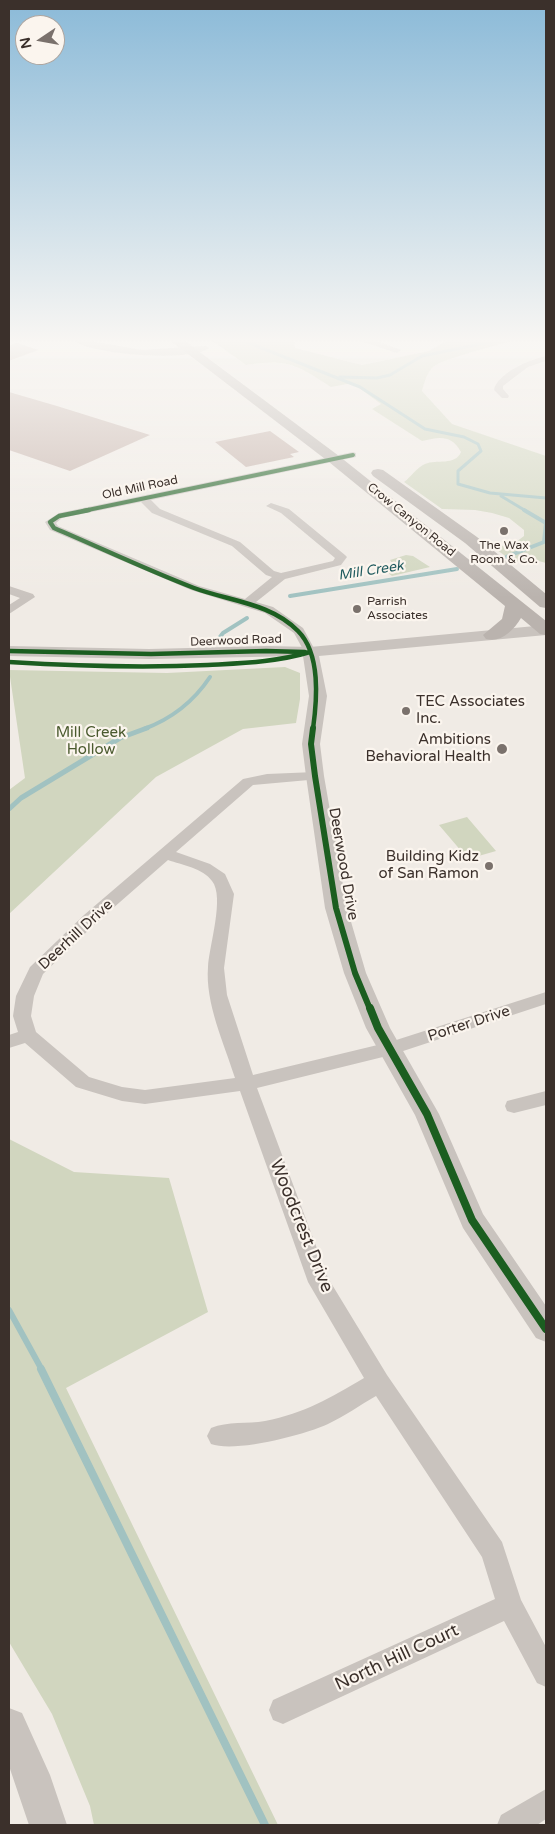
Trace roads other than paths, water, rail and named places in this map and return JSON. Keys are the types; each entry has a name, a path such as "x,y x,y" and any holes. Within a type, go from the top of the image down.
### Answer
{"main road":[{"name":"Crow Canyon Road","path":"303,427 337,452 546,630"},
{"name":"Crow Canyon Road","path":"313,427 326,436"},
{"name":"Crow Canyon Road","path":"337,452 353,455 471,540 546,603"},
{"path":"492,635 506,628 515,613 514,604"}],"street":[{"name":"Old Mill Road","path":"50,522 59,516 144,499 337,452"},
{"path":"144,499 156,511 236,544 270,573 281,576"},
{"path":"249,602 281,576 337,563 341,557 285,511 271,506"},
{"name":"Deerwood Drive","path":"50,522 54,528 195,588 249,602 269,610 299,631 310,652 318,696 311,744 315,776 336,908 355,973 378,1028 427,1114 472,1220 538,1302 546,1329"},
{"path":"9,590 28,597 9,610"},
{"name":"Deerwood Road","path":"9,651 122,655 202,654 277,649 310,652 546,630"},
{"name":"Deerwood Road","path":"9,662 109,666 203,665 284,660 310,652"},
{"name":"Deerhill Drive","path":"28,1035 22,1016 25,996 36,972 90,919 248,782 267,778 315,776"},
{"name":"Woodcrest Drive","path":"166,854 205,867 219,878 226,894 216,968 218,995 246,1083 319,1282 379,1382 493,1551 510,1605 546,1674"},
{"name":"Porter Drive","path":"390,1048 546,998"},
{"path":"9,1042 28,1035 83,1082 122,1094 145,1096 166,1095 246,1083 390,1048"},
{"path":"514,1106 546,1098"},
{"path":"219,1436 264,1432 321,1416 379,1382"},
{"name":"North Hill Court","path":"283,1710 510,1605"},
{"path":"9,1726 32,1775 48,1825"},
{"path":"511,1825 546,1803"}],"waterway":[{"path":"421,427 464,437 478,444 481,451 458,471 458,484 490,493 546,498"},
{"name":"Mill Creek","path":"501,496 526,511"},
{"name":"Mill Creek","path":"506,557 544,542 546,523 524,510"},
{"name":"Mill Creek","path":"290,596 457,569"},
{"name":"Mill Creek","path":"217,641 223,633 247,618"},
{"name":"Mill Creek","path":"144,729 163,720 181,708 197,694 210,677"},
{"name":"Mill Creek","path":"9,809 21,798 120,738 147,728"},
{"path":"9,1310 42,1370"},
{"path":"41,1369 265,1825"}],"place":[{"name":"The Wax Room & Co.","path":"504,531"},
{"name":"Parrish Associates","path":"357,609"},
{"name":"TEC Associates Inc.","path":"406,711"},
{"name":"Ambitions Behavioral Health","path":"502,749"},
{"name":"Building Kidz of San Ramon","path":"489,866"}],"park label":[{"name":"Mill Creek Hollow","path":"91,742"}]}
